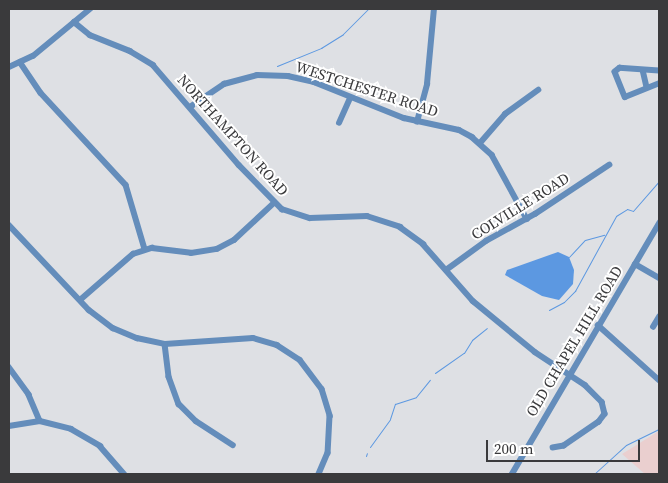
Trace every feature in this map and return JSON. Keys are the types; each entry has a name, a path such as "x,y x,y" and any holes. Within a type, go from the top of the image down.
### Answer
{"street":[{"path":"9,67 45,47 90,9"},
{"path":"417,122 428,84 434,9"},
{"name":"NORTHAMPTON ROAD","path":"74,22 90,35 144,59 160,72 274,202 301,216 358,215 386,220 419,240 473,301 540,356 569,373 602,402 605,414 599,422 572,441 553,448"},
{"path":"20,62 41,93 126,185 145,249"},
{"path":"659,71 616,70 616,79 625,97 659,83"},
{"path":"643,70 648,87"},
{"name":"WESTCHESTER ROAD","path":"190,107 224,84 263,74 298,77 417,122 459,130 480,143 498,163 527,219"},
{"path":"480,143 505,114 538,90"},
{"path":"339,123 350,98"},
{"name":"COLVILLE ROAD","path":"446,270 486,241 527,219 609,165"},
{"path":"80,300 125,259 145,249 191,253 217,249 234,240 274,202"},
{"name":"OLD CHAPEL HILL ROAD","path":"512,474 569,373 659,223"},
{"path":"9,225 96,317 114,328 137,338 165,344 244,336 277,345 300,360 322,389 330,416 330,443 319,474"},
{"path":"635,264 659,278"},
{"path":"653,327 659,317"},
{"path":"598,325 659,380"},
{"path":"165,344 169,377 183,409 233,445"},
{"path":"9,367 29,395 40,421"},
{"path":"9,426 40,421 64,426 90,439 109,454 124,474"}],"shaded area":[{"path":"659,431 659,474 645,474 622,454"}],"water":[{"path":"558,252 569,257 574,270 573,284 559,300 542,296 505,275 507,270"}],"waterway":[{"path":"277,66 321,48 343,34 368,9"},
{"path":"549,310 564,302 575,291 616,216 627,209 633,211 659,181"},
{"path":"569,257 585,240 604,235"},
{"path":"435,373 464,353 472,340 487,328"},
{"path":"370,447 390,419 395,404 416,397 430,380"},
{"path":"594,474 626,445 659,429"}]}
